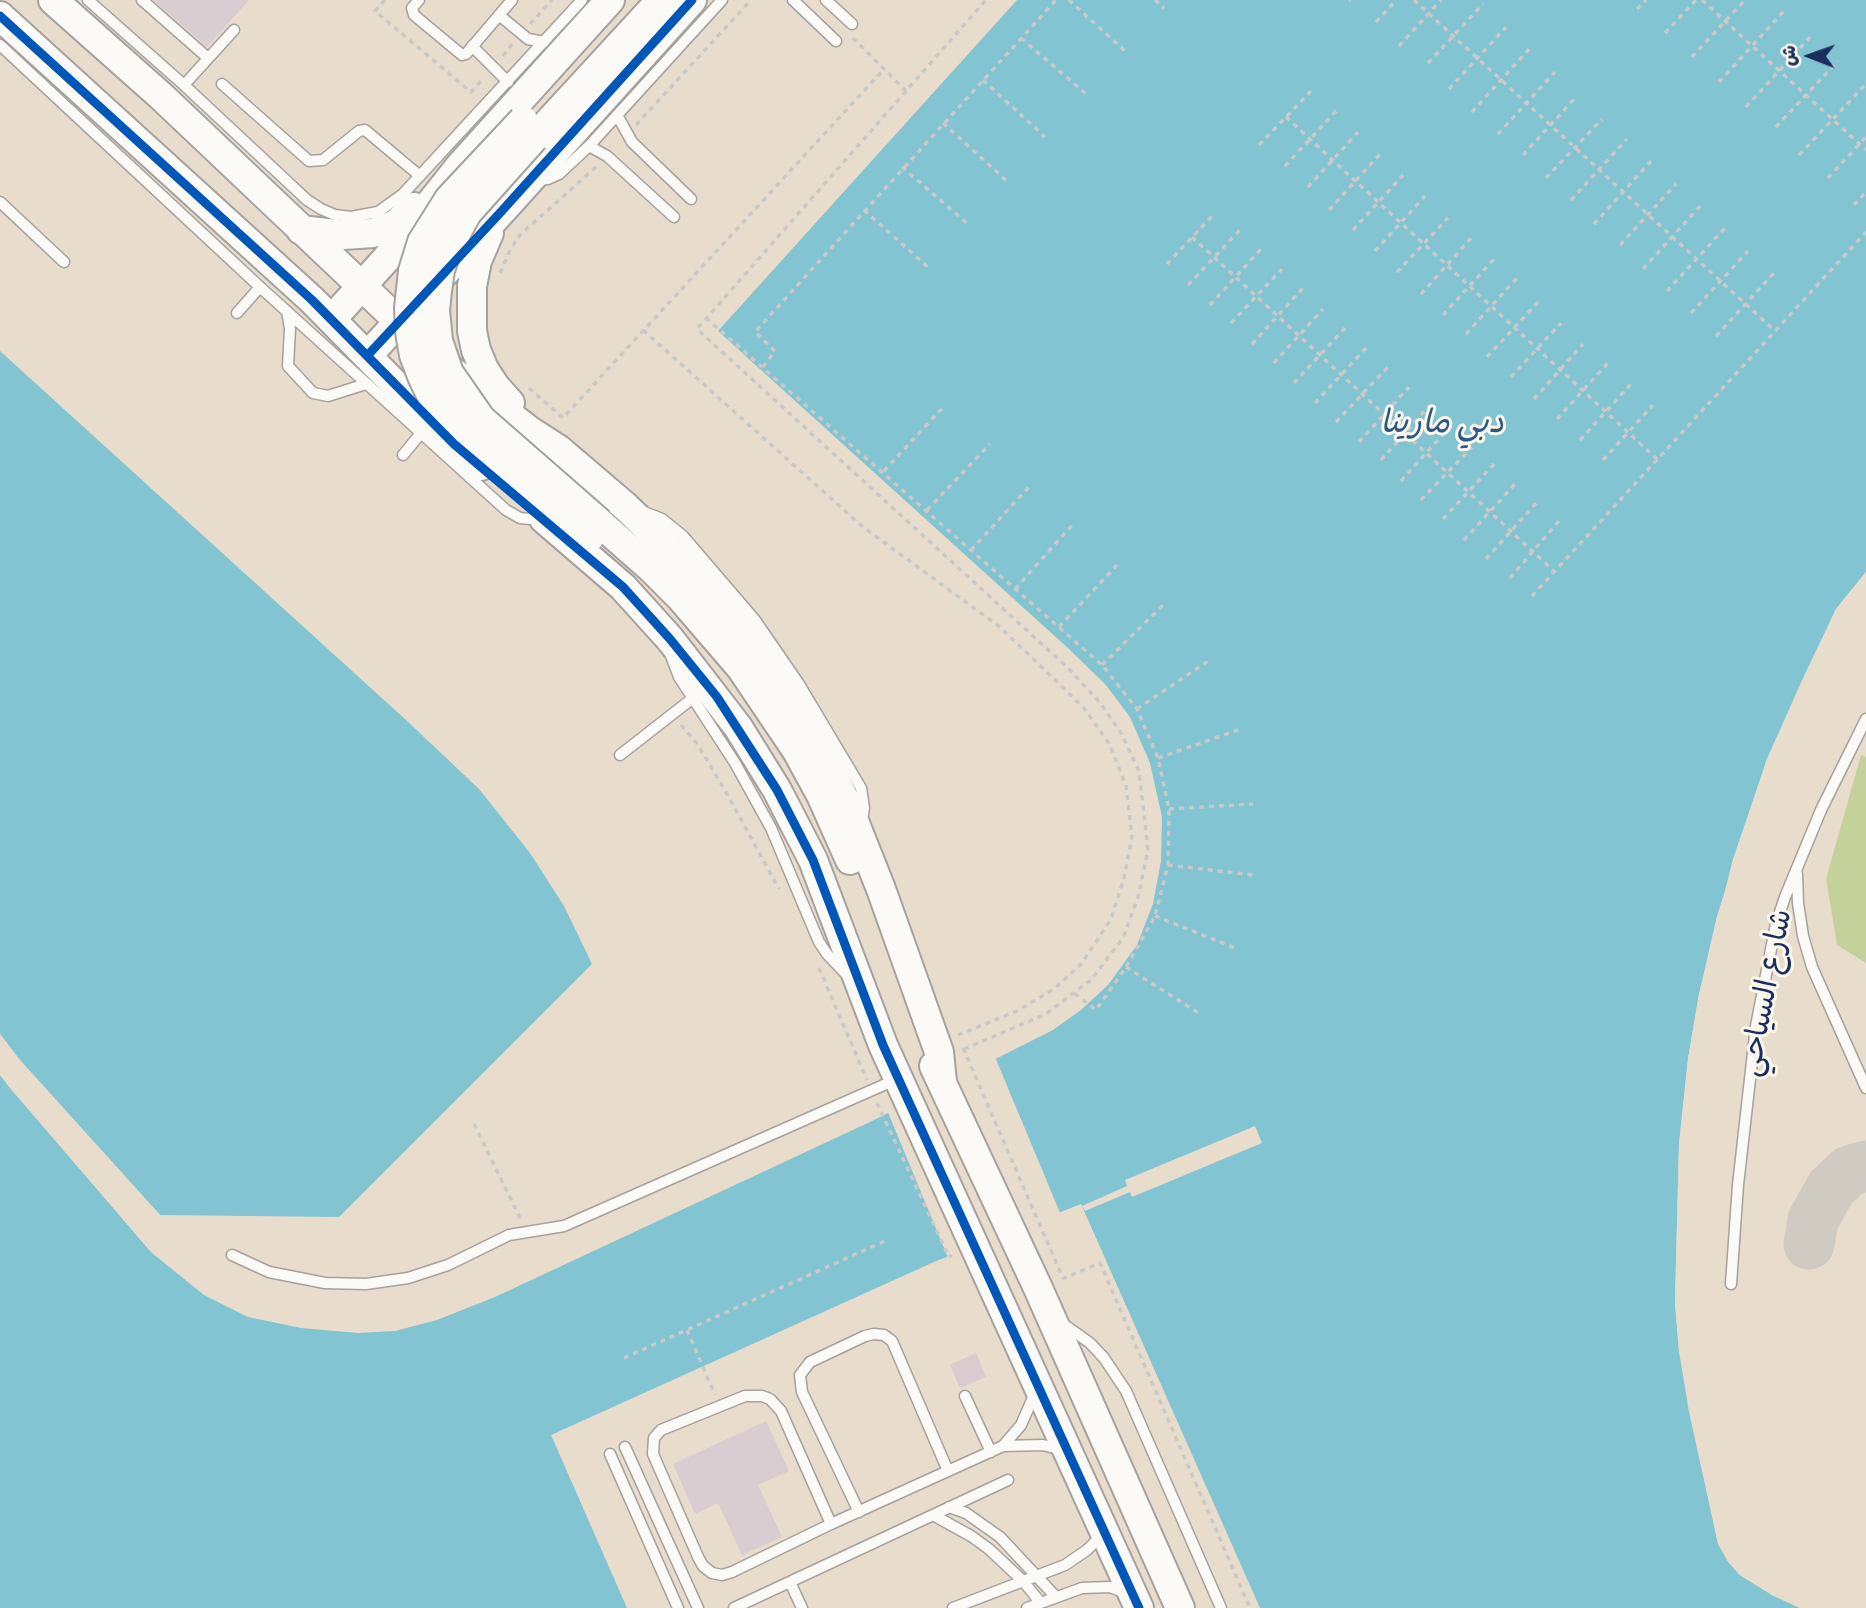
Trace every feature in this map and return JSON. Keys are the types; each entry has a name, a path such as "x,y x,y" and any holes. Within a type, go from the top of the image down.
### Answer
{"street":[{"path":"53,0 161,96 447,367 566,456 626,507 696,576 755,647 799,711 859,830 939,1052 943,1082"},
{"path":"332,319 387,258 460,166 610,0"},
{"path":"635,0 528,129 467,213 447,250 440,270 436,310 438,341 449,373 481,419 595,531 696,643 743,704 787,772 808,810 842,888 906,1063 910,1077 904,1089"},
{"path":"528,129 661,0"},
{"path":"367,370 399,322 692,0"},
{"path":"0,16 332,319 367,370 623,587 670,639 731,717 777,790 813,860 883,1045 1137,1603"},
{"path":"301,230 359,235 385,229 409,212 447,172 460,166"},
{"path":"499,214 477,261 472,286 472,331 484,369 495,386 521,414 530,430"},
{"path":"595,531 652,569 709,629 741,668 797,751 843,842 910,1017 1051,1283 1050,1315 1180,1608"}],"lane":[{"path":"88,0 307,200 335,215 351,216 378,212 403,194 582,0"},
{"path":"142,0 208,58"},
{"path":"419,0 412,8 412,13 457,53 464,55 512,0"},
{"path":"530,180 554,177 589,146 722,0"},
{"path":"793,0 836,41"},
{"path":"826,0 849,27"},
{"path":"499,15 528,39 544,42"},
{"path":"184,85 233,30"},
{"path":"0,45 287,311 367,370 421,433 512,514 528,520 544,519"},
{"path":"472,46 508,82"},
{"path":"222,84 309,161 323,160 359,131 365,130 420,176"},
{"path":"617,115 627,135 691,199"},
{"path":"589,146 607,156 674,217"},
{"path":"0,202 64,262"},
{"path":"237,313 260,287"},
{"path":"287,311 290,329 288,366 313,393 328,396 367,370"},
{"path":"403,455 421,433"},
{"path":"670,639 674,668 735,763 765,817 819,942 836,965 858,984"},
{"path":"620,755 692,698"},
{"name":"شارع السياحي","path":"1731,1284 1738,1185 1756,1027 1776,924 1837,774 1866,719"},
{"path":"1797,870 1801,925 1812,967 1866,1088"},
{"path":"232,1255 270,1272 325,1283 387,1282 428,1273 509,1235 564,1226 872,1091 904,1089"},
{"path":"1050,1315 1090,1343 1120,1381 1221,1608"},
{"path":"859,1512 800,1384 800,1376 810,1362 854,1341 874,1334 884,1335 892,1341 948,1471"},
{"path":"831,1524 781,1411 776,1404 762,1396 745,1396 661,1430 652,1443 653,1454 703,1566 712,1573 722,1575 1003,1446 1021,1425 1037,1386"},
{"path":"965,1396 991,1452"},
{"path":"1003,1446 1043,1445 1068,1452"},
{"path":"625,1447 698,1608"},
{"path":"610,1454 678,1608"},
{"path":"734,1608 1008,1480"},
{"path":"949,1507 984,1524 1038,1575 1056,1597"},
{"path":"933,1515 989,1549 1023,1581 1040,1602"},
{"path":"957,1607 1077,1558 1105,1531"},
{"path":"790,1582 802,1608"},
{"path":"1027,1608 1096,1586 1110,1587 1137,1603"}],"path":[{"path":"627,135 751,0"},
{"path":"964,1049 1046,1014 1091,980 1123,938 1139,897 1148,850 1139,771 1121,733 1101,704 1069,668 697,329 986,0"},
{"path":"763,367 775,351 755,332 1055,0"},
{"path":"1069,0 1125,51"},
{"path":"1155,0 1164,8"},
{"path":"1376,22 1396,0"},
{"path":"1414,0 1775,331"},
{"path":"1399,46 1441,0"},
{"path":"1637,9 1646,0"},
{"path":"1665,33 1696,0"},
{"path":"1702,0 1866,150"},
{"path":"1692,57 1745,0"},
{"path":"1429,63 1483,4"},
{"path":"1718,82 1784,11"},
{"path":"849,27 906,91"},
{"path":"1449,89 1506,27"},
{"path":"1746,107 1811,36"},
{"path":"1021,38 1086,94"},
{"path":"1472,112 1530,48"},
{"path":"1776,127 1838,61"},
{"path":"525,385 563,418 884,69"},
{"path":"1498,134 1555,72"},
{"path":"983,80 1045,137"},
{"path":"1799,155 1866,84"},
{"path":"1259,145 1311,90"},
{"path":"1523,155 1577,96"},
{"path":"1284,166 1336,111"},
{"path":"1286,117 1657,459"},
{"path":"1546,178 1602,119"},
{"path":"943,123 1008,182"},
{"path":"1308,187 1358,132"},
{"path":"1828,178 1866,137"},
{"path":"1571,201 1626,139"},
{"path":"1329,210 1380,154"},
{"path":"498,282 502,265 520,235 607,156"},
{"path":"1594,224 1651,161"},
{"path":"902,167 968,224"},
{"path":"1353,230 1403,175"},
{"path":"1620,245 1676,184"},
{"path":"1854,205 1866,192"},
{"path":"1375,251 1425,196"},
{"path":"1643,269 1700,206"},
{"path":"864,210 929,268"},
{"path":"1167,264 1215,213"},
{"path":"1397,272 1448,218"},
{"path":"1667,290 1725,228"},
{"path":"1188,285 1240,230"},
{"path":"1532,596 1866,232"},
{"path":"1421,294 1473,236"},
{"path":"1192,237 1555,571"},
{"path":"1210,305 1261,249"},
{"path":"1691,313 1748,251"},
{"path":"1443,315 1495,258"},
{"path":"1231,323 1282,269"},
{"path":"1716,336 1774,273"},
{"path":"1466,334 1517,278"},
{"path":"1252,344 1303,288"},
{"path":"1487,357 1539,301"},
{"path":"1274,363 1323,309"},
{"path":"706,318 884,471 1102,665 1137,709 1158,758 1168,809 1168,866 1155,916 1126,967 1096,1010 1074,993"},
{"path":"1511,377 1561,323"},
{"path":"1294,383 1345,328"},
{"path":"643,330 863,527 1000,627 1084,708 1110,745 1126,786 1132,838 1124,878 1111,919 1082,963 1054,989 1017,1011 957,1034 1051,1283 1100,1263 1250,1608"},
{"path":"1534,399 1583,344"},
{"path":"1315,403 1367,347"},
{"path":"1556,419 1608,363"},
{"path":"1336,422 1388,367"},
{"path":"1580,440 1631,384"},
{"path":"1359,442 1409,387"},
{"path":"884,471 945,405"},
{"path":"1381,460 1430,405"},
{"path":"1603,460 1653,405"},
{"path":"1401,481 1452,424"},
{"path":"928,510 990,444"},
{"path":"1422,500 1472,447"},
{"path":"1443,519 1495,463"},
{"path":"1464,540 1515,484"},
{"path":"971,550 1031,485"},
{"path":"1486,559 1538,501"},
{"path":"1510,578 1559,521"},
{"path":"1015,589 1074,523"},
{"path":"1059,627 1118,564"},
{"path":"1102,665 1163,605"},
{"path":"1137,709 1208,661"},
{"path":"673,714 704,755 781,892"},
{"path":"1158,758 1241,729"},
{"path":"1168,809 1253,804"},
{"path":"1168,866 1253,875"},
{"path":"1155,916 1235,948"},
{"path":"817,965 949,1257 974,1244"},
{"path":"1126,967 1200,1014"},
{"path":"474,1124 526,1231"},
{"path":"624,1358 885,1241"},
{"path":"687,1330 720,1406"}],"shaded area":[{"path":"976,1353 986,1377 960,1388 950,1365"}],"green space":[{"path":"1861,755 1866,757 1866,963 1837,945 1826,879"}],"water":[{"name":"دبي مارينا","path":"1017,0 1866,0 1866,572 1836,609 1767,759 1717,916 1699,994 1688,1059 1679,1144 1675,1303 1679,1351 1718,1544 1740,1575 1772,1595 1800,1608 1260,1608 1081,1204 934,1262 551,1435 627,1608 0,1608 0,1075 151,1252 204,1295 248,1317 301,1328 358,1333 395,1331 437,1320 495,1297 872,1121 1053,1030 1081,1010 1108,985 1137,945 1153,904 1161,861 1162,817 1150,763 1130,717 1106,685 1069,649 718,331"},
{"path":"0,351 479,789 530,853 564,906 592,964 339,1217 160,1215 19,1059 0,1034"}],"pier":[{"path":"1866,572 1866,577 1839,611 1806,680 1770,760 1736,860 1702,994 1683,1144 1678,1303 1693,1411 1722,1543 1742,1572 1798,1603 1803,1608 1800,1608 1772,1595 1740,1575 1718,1544 1689,1412 1679,1351 1675,1303 1679,1144 1688,1059 1699,994 1733,859 1767,759 1803,678 1836,609"},
{"path":"0,1034 19,1059 160,1215 158,1218 16,1062 0,1040"},
{"path":"995,1057 1061,1215 949,1260 887,1110"},
{"path":"0,1071 152,1247 152,1252 204,1295 151,1252 9,1087"},
{"path":"1255,1126 1262,1143 1132,1197 1130,1192 1085,1211 1082,1206 1127,1186 1125,1180"}],"building":[{"path":"153,0 249,0 207,47"},
{"path":"766,1421 789,1471 758,1485 782,1537 742,1555 718,1503 695,1514 673,1464"}],"taxiway":[{"path":"1809,1244 1813,1220 1831,1188 1849,1171 1866,1166"}],"cycle path":[{"path":"367,356 692,0"},
{"path":"0,16 312,300 454,444 623,587 717,697 777,790 813,860 883,1045 1139,1608"}]}
